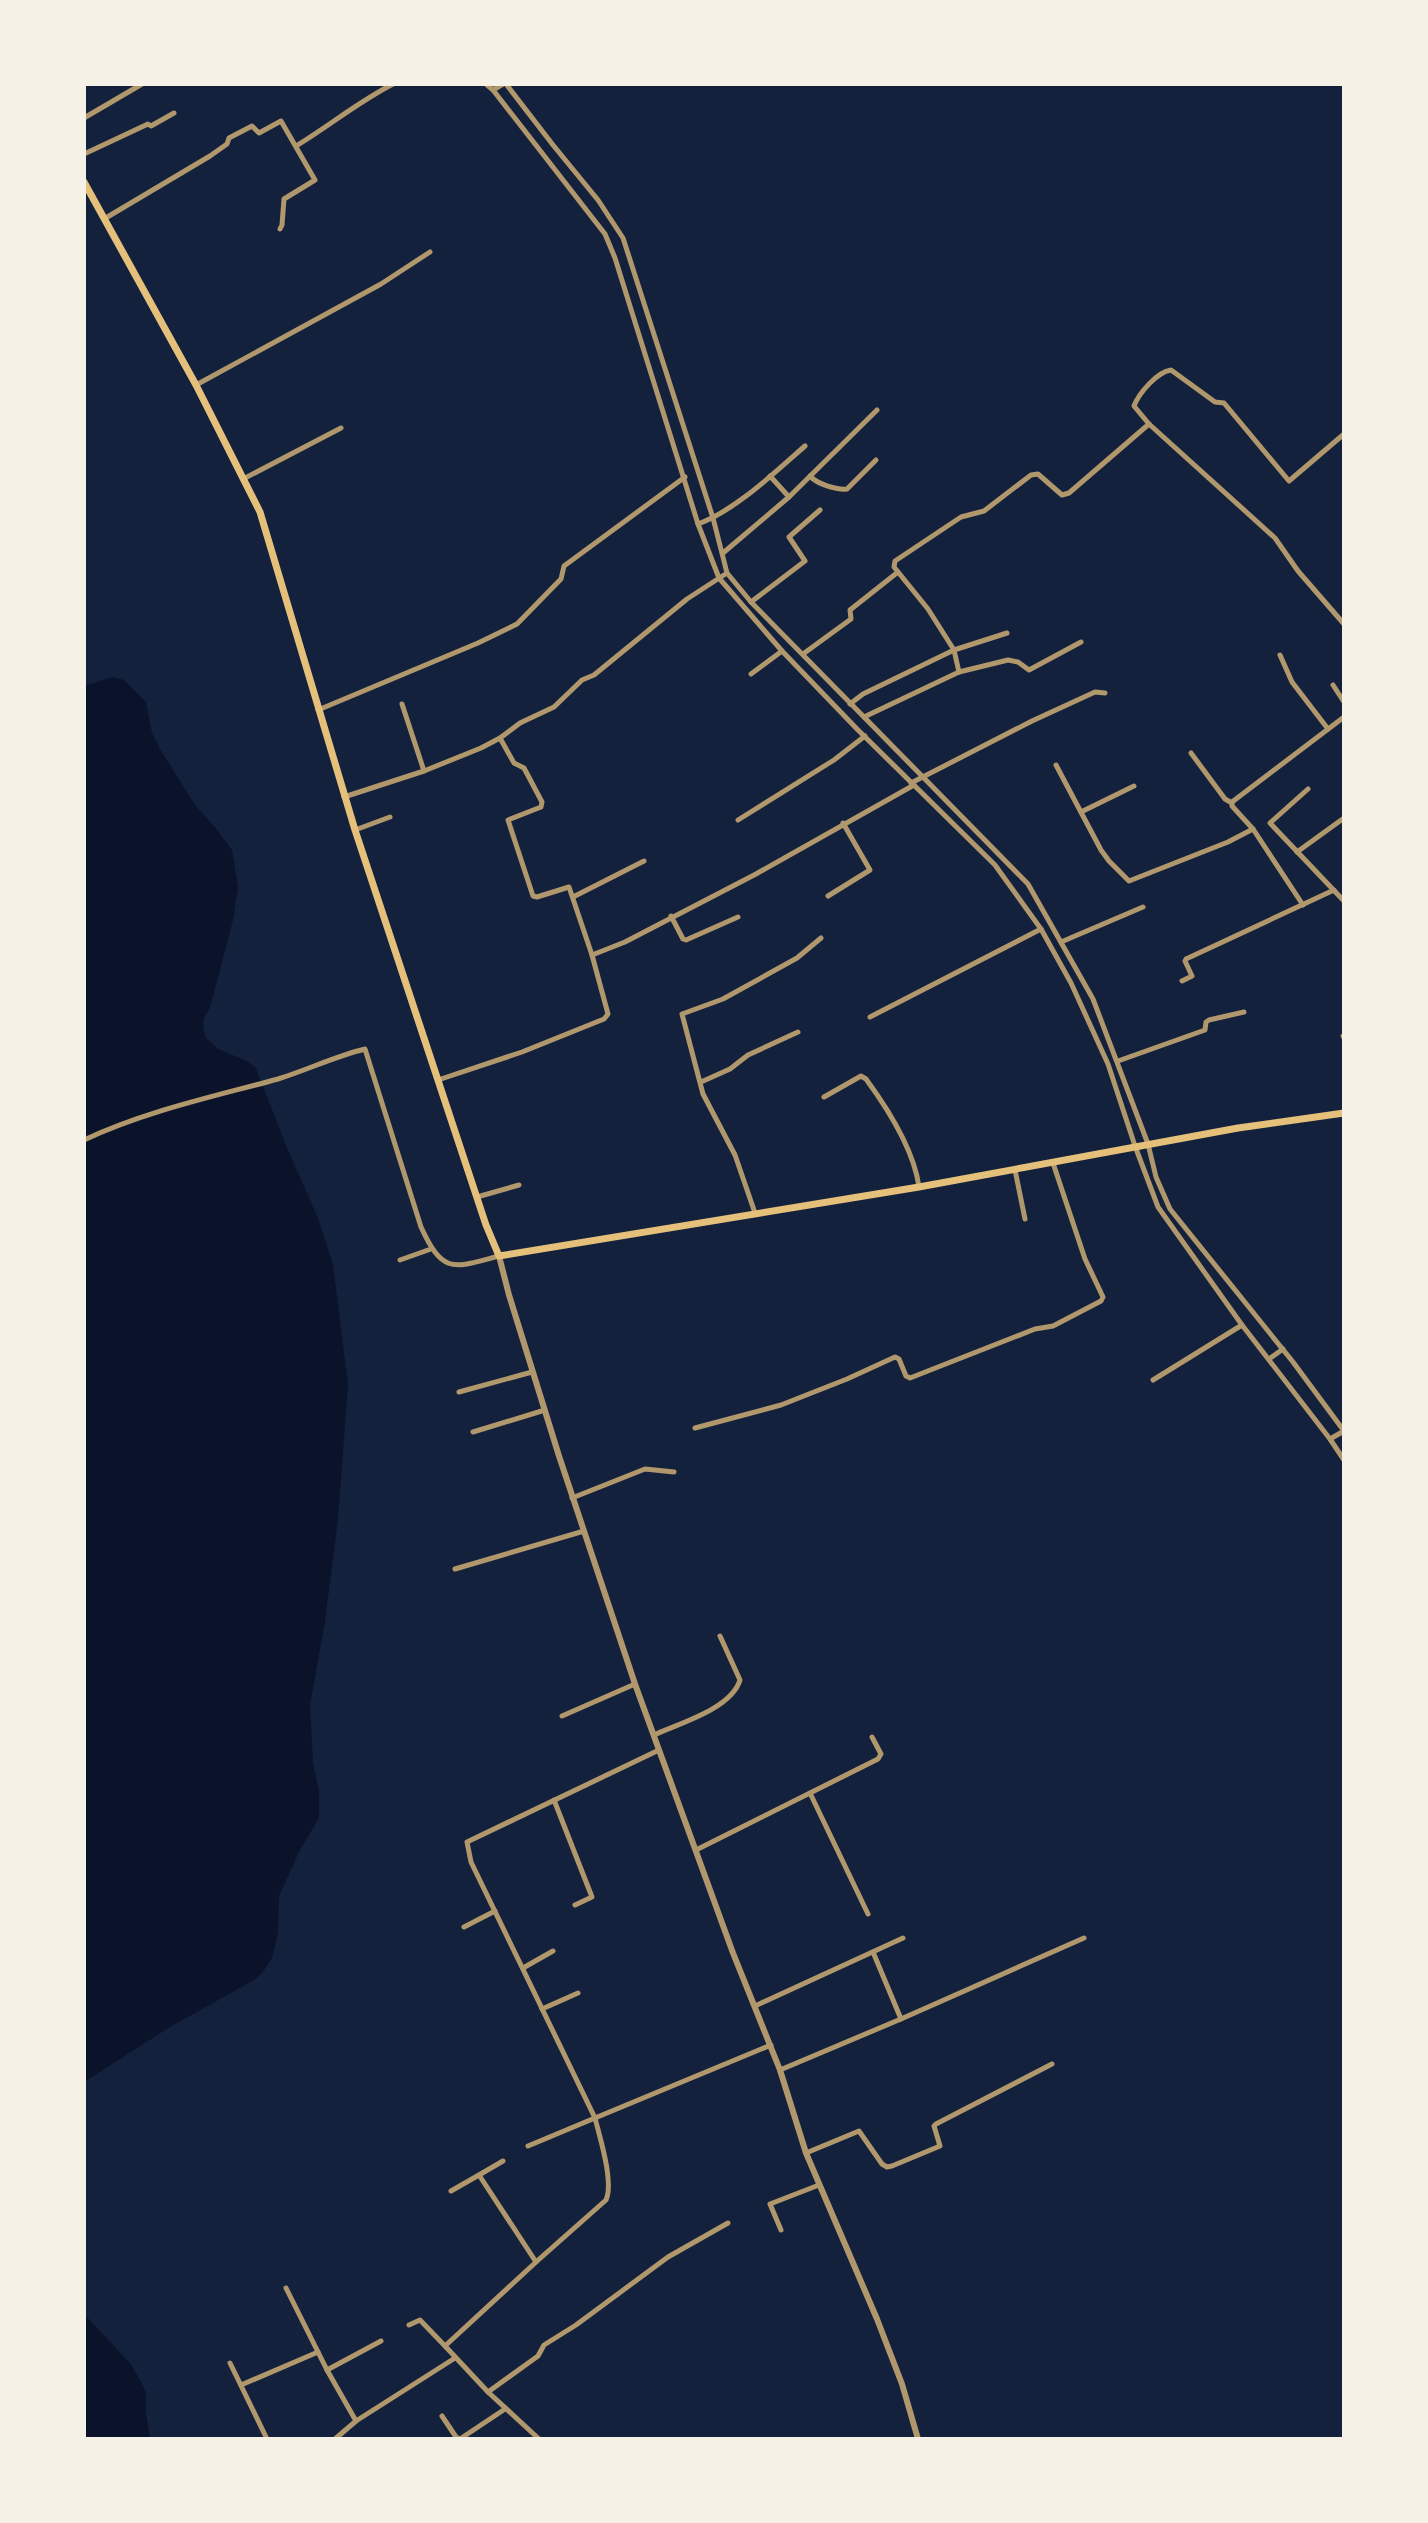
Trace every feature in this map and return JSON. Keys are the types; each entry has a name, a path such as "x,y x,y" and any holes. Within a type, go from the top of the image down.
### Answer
{"main road":[{"path":"84,182 245,478 270,539 344,797 499,1256 1344,1113"}],"street":[{"path":"84,118 142,84"},
{"path":"296,146 366,98 393,84"},
{"path":"486,84 605,234 698,524 719,578 782,651 865,736 916,781 1023,888 1061,942 1118,1061 1148,1144 1156,1177 1170,1209 1281,1351 1338,1434 1344,1460"},
{"path":"493,90 505,84 598,200 623,238 713,518 727,573 751,602 864,717 916,781 995,865 1023,888 1041,929 1088,1002 1158,1207 1242,1325 1338,1434"},
{"path":"84,154 174,113"},
{"path":"104,219 210,156 227,144 229,138 252,126 259,133 281,121 315,180 284,199 280,229"},
{"path":"196,385 381,284 430,252"},
{"path":"1344,434 1289,481 1224,403 1215,402 1178,374 1167,369 1151,383 1134,406 1149,424 1275,538 1298,571 1344,624"},
{"path":"723,553 789,497 877,410"},
{"path":"959,672 954,650 928,609 894,567 895,561 961,517 984,511 1031,475 1038,474 1062,495 1069,493 1149,424"},
{"path":"245,478 341,428"},
{"path":"698,524 713,518 805,446"},
{"path":"810,476 815,482 847,489 876,460"},
{"path":"770,476 789,497"},
{"path":"317,710 465,649 517,624 561,579 564,566 685,477"},
{"path":"751,602 805,561 789,536 820,510"},
{"path":"803,654 851,619 850,610 898,572"},
{"path":"344,797 424,771 500,738 520,723 554,707 582,680 594,675 687,599 727,573"},
{"path":"850,704 863,694 954,650 1007,633"},
{"path":"864,717 959,672 1008,660 1018,662 1029,670 1081,642"},
{"path":"751,674 782,651"},
{"path":"1280,655 1292,682 1328,729"},
{"path":"1333,685 1344,702"},
{"path":"592,955 625,942 756,874 916,781 1032,721 1095,692 1105,693"},
{"path":"402,704 424,771"},
{"path":"1232,803 1344,717"},
{"path":"738,820 834,760 865,736"},
{"path":"438,1080 522,1052 606,1018 608,1012 568,886 533,896 508,820 541,807 542,802 524,768 514,763 500,738"},
{"path":"1191,753 1225,799 1253,829 1303,905"},
{"path":"1056,765 1101,850 1129,881 1253,829"},
{"path":"1081,812 1134,786"},
{"path":"1308,789 1270,823 1344,901"},
{"path":"355,830 390,817"},
{"path":"1297,852 1344,818"},
{"path":"828,896 870,870 843,823"},
{"path":"573,897 644,861"},
{"path":"1182,981 1192,976 1186,959 1334,890"},
{"path":"1061,942 1143,907"},
{"path":"671,916 686,940 738,917"},
{"path":"870,1017 1041,929"},
{"path":"755,1213 735,1155 703,1094 682,1014 723,999 797,958 821,938"},
{"path":"1118,1061 1205,1030 1209,1020 1244,1012"},
{"path":"701,1082 730,1069 748,1055 798,1032"},
{"path":"84,1140 109,1128 189,1101 281,1078 364,1050 421,1227 431,1249 446,1263 455,1266 499,1256 572,1498 635,1684 771,2045 806,2153 902,2384 918,2439"},
{"path":"824,1097 861,1076 866,1079 908,1150 919,1187"},
{"path":"695,1428 781,1405 895,1357 910,1378 1035,1329 1053,1326 1101,1301 1103,1297 1085,1259 1053,1163"},
{"path":"1015,1170 1025,1219"},
{"path":"477,1197 519,1185"},
{"path":"400,1260 431,1249"},
{"path":"1153,1380 1242,1325"},
{"path":"1270,1358 1281,1351"},
{"path":"459,1392 532,1372"},
{"path":"473,1432 545,1410"},
{"path":"572,1498 645,1469 674,1472"},
{"path":"455,1569 584,1531"},
{"path":"654,1735 721,1705 736,1691 740,1680 720,1636"},
{"path":"562,1716 635,1684"},
{"path":"696,1850 880,1758 872,1737"},
{"path":"445,2346 602,2205 608,2197 609,2186 595,2118 471,1862 467,1842 659,1750"},
{"path":"810,1793 868,1914"},
{"path":"554,1800 592,1897 575,1905"},
{"path":"464,1927 495,1911"},
{"path":"755,2006 903,1938"},
{"path":"780,2070 1084,1938"},
{"path":"523,1968 553,1951"},
{"path":"873,1952 901,2019"},
{"path":"542,2009 578,1993"},
{"path":"528,2146 771,2045"},
{"path":"806,2153 859,2131 882,2164 892,2166 940,2146 936,2124 1052,2064"},
{"path":"451,2191 503,2161"},
{"path":"479,2175 536,2262"},
{"path":"781,2230 770,2204 819,2185"},
{"path":"488,2392 538,2356 544,2345 668,2257 728,2223"},
{"path":"286,2288 356,2421"},
{"path":"409,2325 420,2320 488,2392 539,2439"},
{"path":"327,2370 381,2341"},
{"path":"241,2385 318,2352"},
{"path":"335,2439 356,2421 455,2358"},
{"path":"230,2363 267,2439"},
{"path":"442,2416 454,2438 460,2439 505,2409"}],"water":[{"path":"113,677 124,680 146,702 152,733 160,749 195,805 232,850 238,887 233,920 203,1029 206,1038 218,1049 256,1068 318,1218 333,1264 348,1385 338,1519 325,1622 310,1705 319,1818 279,1896 278,1933 272,1958 254,1980 170,2027 84,2082 84,686"},
{"path":"84,2314 130,2363 140,2380 146,2392 150,2439 84,2439"}]}
